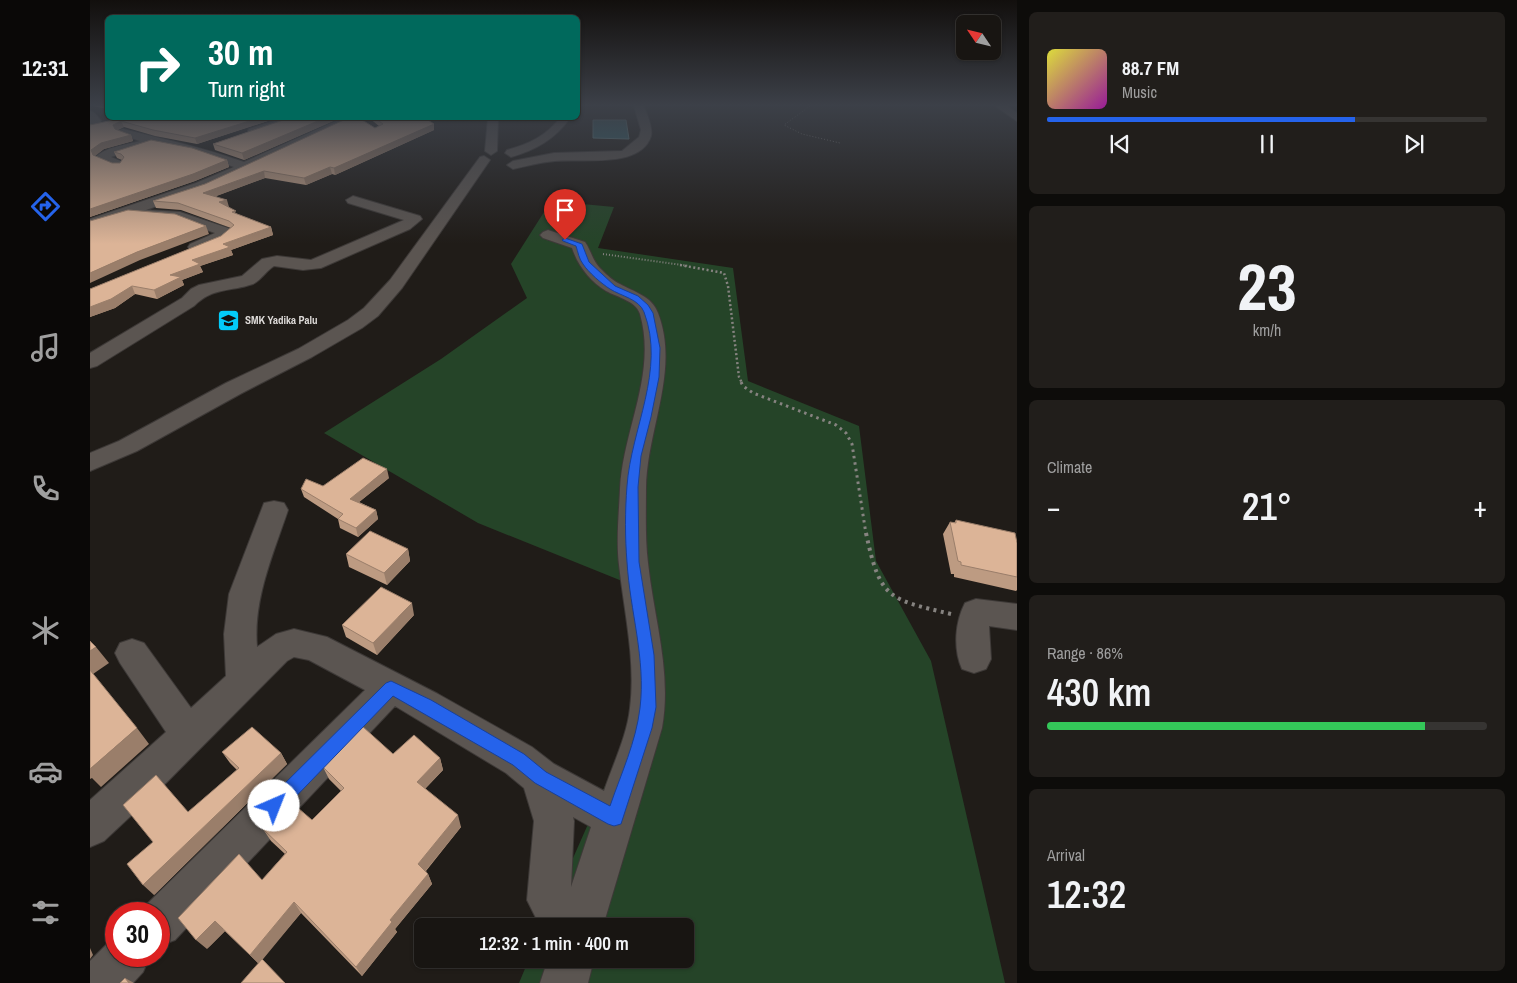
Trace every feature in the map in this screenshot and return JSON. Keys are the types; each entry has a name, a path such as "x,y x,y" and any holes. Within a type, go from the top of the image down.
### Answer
{"street":[{"path":"100,172 120,165 101,158 115,152"},
{"path":"205,152 248,164 275,166"},
{"path":"90,224 201,186 275,152"},
{"path":"90,463 128,446 234,388 305,353 355,324 371,312 396,284 494,159 494,152"},
{"path":"514,181 509,172 512,159 524,152"},
{"path":"494,159 583,155 614,156 629,152"},
{"path":"90,362 188,302 200,291 247,280 267,262 275,260 302,266 316,264 405,226 415,219 353,200"},
{"path":"124,212 180,216 226,233 217,239 178,254"},
{"path":"548,235 579,245 586,263 596,274 612,287 635,298 646,307 656,348 654,377 636,456 633,487 633,562 647,655 648,707 644,728 583,918"},
{"path":"90,343 112,348"},
{"path":"244,683 240,634 244,594 274,510"},
{"path":"974,659 974,620 976,612 1017,618"},
{"path":"90,827 244,683 274,651 288,644 299,643 327,653 426,705 519,760 540,777 614,818"},
{"path":"132,653 189,735"},
{"path":"170,913 391,687"},
{"path":"540,777 554,821 549,900 560,918"},
{"path":"101,983 116,967"},
{"path":"564,983 568,968"}],"path":[{"path":"580,251 715,270 724,273 728,286 739,377 742,386 753,393 836,425 849,438 852,444 870,554 884,589 892,596 907,602 974,620"}],"green space":[{"path":"551,201 614,207 598,248 733,268 748,381 859,426 876,561 931,661 1005,983 519,983 525,968 694,968 694,918 547,918 638,711 627,583 478,523 324,433 441,359 527,298 511,264"}],"building":[{"path":"90,152 112,163 120,163 124,157 114,152 203,152 227,160 193,174 90,209"},
{"path":"275,152 371,152 334,168 330,167 304,178 264,171 203,193 227,200 219,202 236,211 232,212 271,227 223,244 230,247 192,260 200,264 170,275 181,277 154,290 132,286 111,299 90,307 90,289 221,236 234,225 229,221 178,203 153,201 205,184"},
{"path":"128,210 175,214 206,226 137,252 90,273 90,221"},
{"path":"363,458 387,469 350,499 376,510 356,528 338,519 343,514 301,489 306,479 323,486"},
{"path":"956,520 1015,533 1017,543 1017,577 961,565 961,562 958,561 950,522 956,523"},
{"path":"370,531 408,549 384,573 346,554"},
{"path":"381,587 412,603 373,643 342,625"},
{"path":"90,641 96,647 90,651"},
{"path":"90,670 137,728 90,769"},
{"path":"362,726 393,754 414,735 440,758 417,782 458,815 418,864 428,874 390,920 392,922 356,967 294,902 250,955 215,921 196,940 178,918 239,854 262,880 287,852 263,829 290,801 312,820 344,788 323,767"},
{"path":"252,727 281,753 143,885 127,864 153,842 123,805 156,775 188,812 239,768 222,752"},
{"path":"262,959 285,983 241,983"},
{"path":"125,978 129,983 120,983"}],"place":[{"name":"SMK Yadika Palu","path":"229,320"}],"route":[{"path":"274,806 391,687 426,705 519,760 540,777 614,818 644,728 648,707 647,655 633,562 633,487 636,456 654,377 656,348 646,307 635,298 612,287 596,274 586,263 579,245 565,240"}]}
